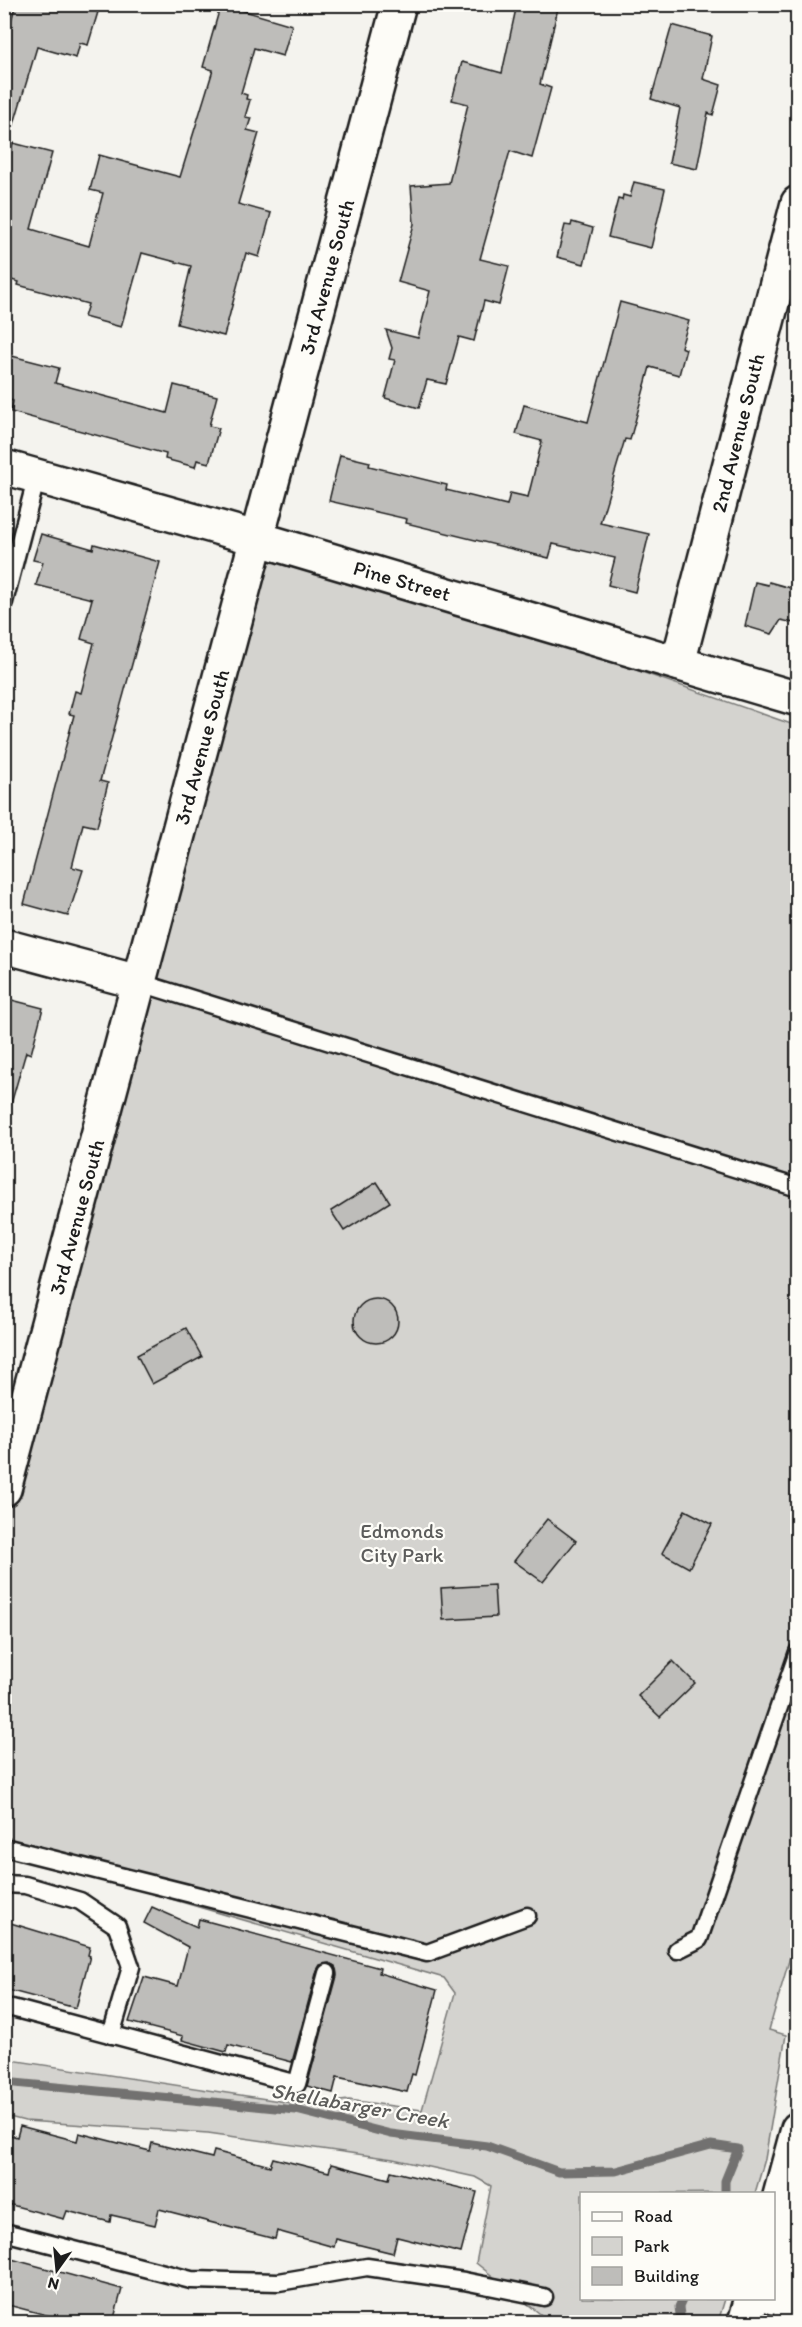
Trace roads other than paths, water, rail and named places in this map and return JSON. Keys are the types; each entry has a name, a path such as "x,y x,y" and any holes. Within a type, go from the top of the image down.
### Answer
{"street":[{"name":"3rd Avenue South","path":"4,1489 138,982 259,539 399,4"},
{"name":"2nd Avenue South","path":"678,663 798,203"},
{"name":"Pine Street","path":"4,467 259,539 798,699"},
{"path":"4,946 138,982"},
{"path":"775,2214 798,2129"},
{"path":"775,2291 798,2208"},
{"path":"789,2322 798,2292"},
{"path":"745,2322 751,2300"},
{"path":"767,2322 772,2300"}],"lane":[{"path":"4,602 37,476"},
{"path":"138,982 798,1188"},
{"path":"677,1950 699,1939 798,1652"},
{"path":"4,1847 427,1953 527,1916"},
{"path":"4,1884 25,1885 80,1900 117,1926 131,1967 111,2035"},
{"path":"12,2008 297,2084 327,1973"},
{"path":"4,2232 190,2280 279,2282 367,2267 464,2281 544,2297"}],"waterway":[{"name":"Shellabarger Creek","path":"4,2082 296,2110 391,2134 487,2146 559,2172 616,2171 711,2145 738,2149 725,2181 725,2192"},
{"path":"681,2322 679,2307 682,2300"}],"park label":[{"name":"Edmonds City Park","path":"402,1543"}]}
